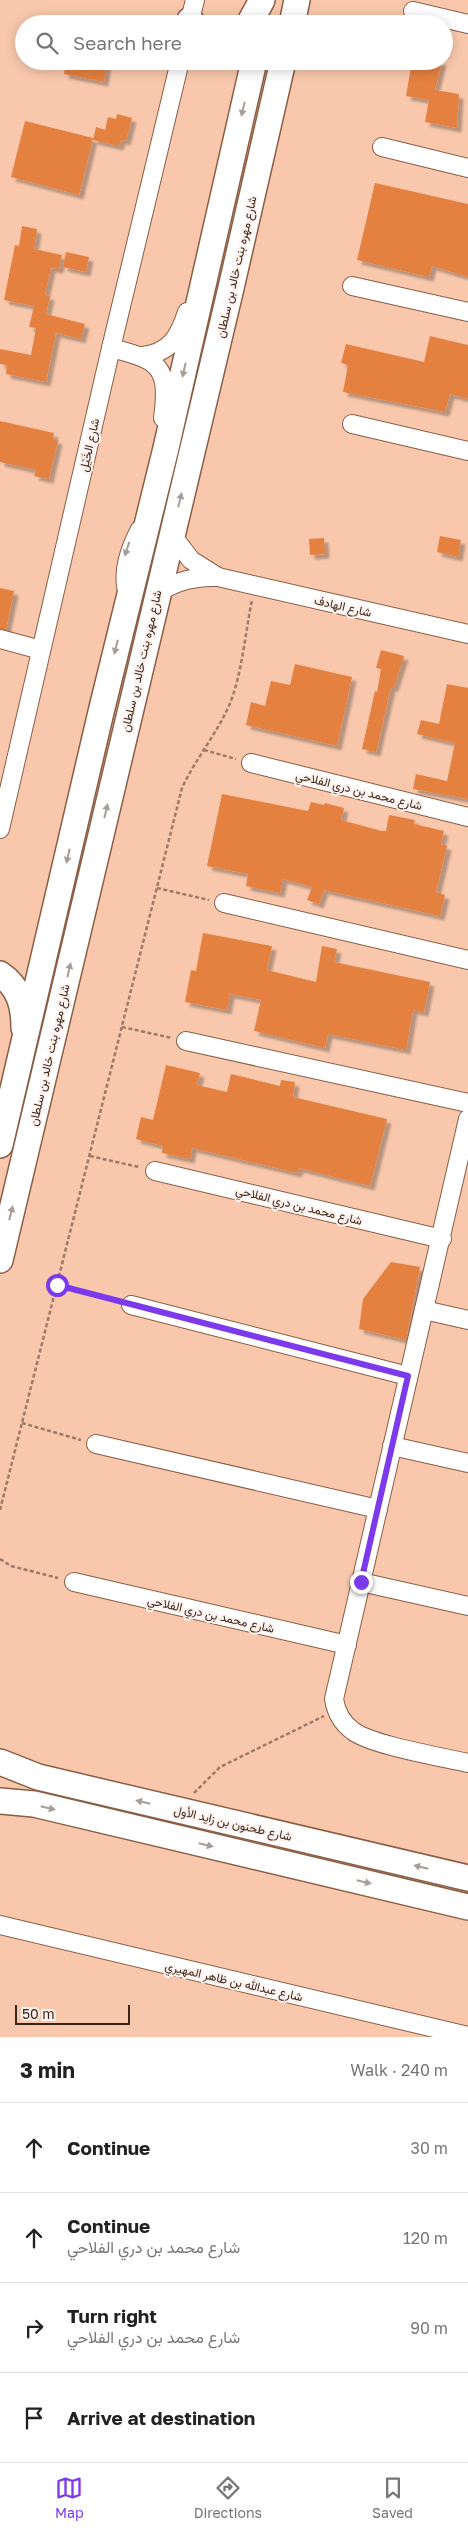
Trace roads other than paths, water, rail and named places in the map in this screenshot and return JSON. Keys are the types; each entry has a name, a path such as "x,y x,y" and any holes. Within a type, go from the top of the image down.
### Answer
{"street":[{"path":"254,15 262,0"},
{"path":"264,15 267,0"},
{"path":"294,15 297,0"},
{"path":"413,10 433,15"},
{"path":"453,20 468,24"},
{"name":"شارع الخَيْل","path":"0,829 111,348 178,70"},
{"name":"شارع مهره بنت خالد بن سلطان","path":"0,1145 125,610 166,448 252,70"},
{"name":"شارع مهره بنت خالد بن سلطان","path":"0,1260 281,70"},
{"path":"382,147 468,168"},
{"path":"142,356 158,353 173,343 182,329 196,290 206,276"},
{"path":"352,286 468,312"},
{"path":"111,348 142,356 156,365 164,380 162,428 166,448"},
{"path":"352,424 468,451"},
{"name":"شارع الهادف","path":"172,535 191,560 218,577"},
{"name":"شارع الهادف","path":"157,594 180,581 192,578 218,577 468,634"},
{"path":"0,639 41,650"},
{"name":"شارع محمد بن دري الفلاحي","path":"251,763 468,817"},
{"path":"224,903 468,960"},
{"path":"0,974 16,990 22,1002 24,1048"},
{"path":"186,1041 468,1103"},
{"path":"468,1119 462,1175 442,1239 424,1310 334,1699 336,1710 343,1722 363,1738 468,1763"},
{"name":"شارع محمد بن دري الفلاحي","path":"156,1170 442,1239"},
{"path":"131,1305 408,1376"},
{"path":"424,1310 468,1320"},
{"path":"96,1444 378,1509"},
{"path":"392,1446 468,1463"},
{"name":"شارع محمد بن دري الفلاحي","path":"74,1582 347,1645"},
{"path":"361,1582 468,1606"},
{"name":"شارع طحنون بن زايد الأول","path":"0,1762 38,1777 468,1878"},
{"path":"0,1801 34,1804 468,1907"},
{"name":"شارع عبدالله بن ظاهر المهيري","path":"0,1925 466,2036"}]}
